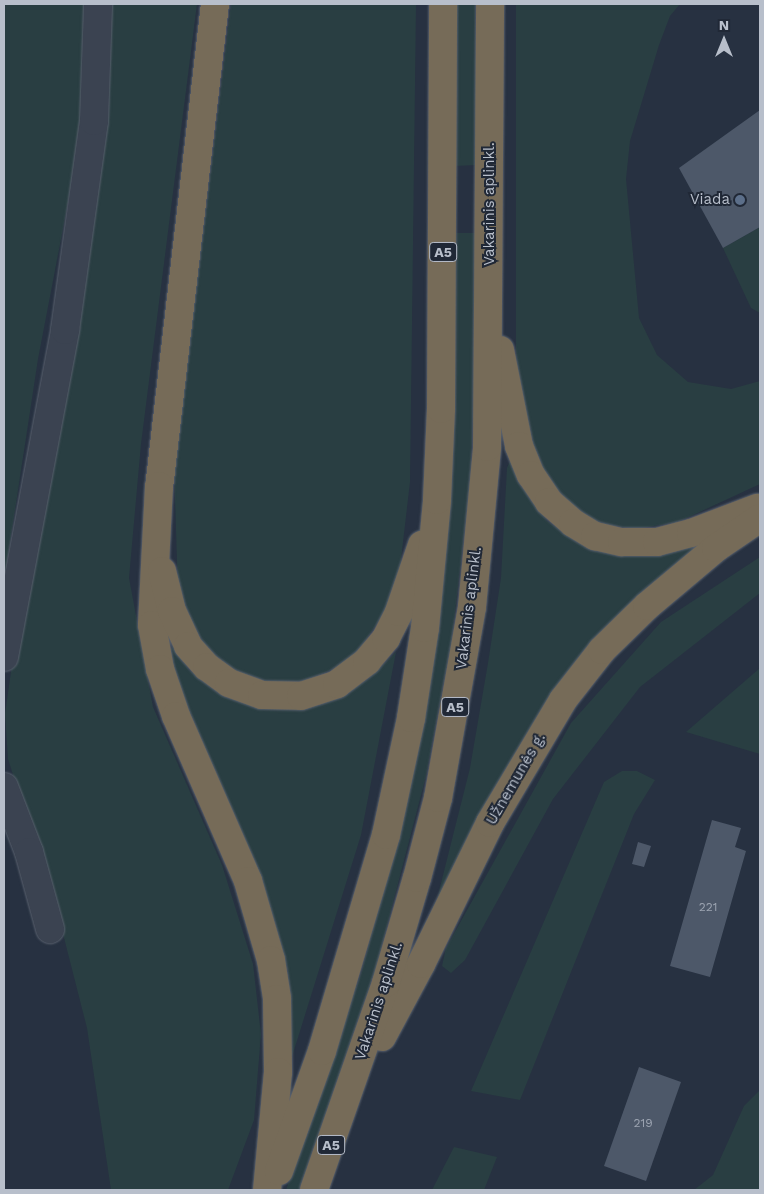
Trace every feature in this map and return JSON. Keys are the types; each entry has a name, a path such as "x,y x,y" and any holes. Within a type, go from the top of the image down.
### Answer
{"highway":[{"path":"215,4 159,486 152,624 160,669 176,716 248,881 271,960 277,999 278,1072 267,1190"},
{"name":"A5","path":"272,1190 322,1051 386,835 411,718 425,628 437,500 442,287 443,4"},
{"name":"Vakarinis aplinkl.","path":"314,1190 347,1099 418,878 438,798 456,706 472,607 486,456 490,301 490,4"},
{"path":"490,301 519,446 531,475 548,502 573,523 595,536 622,542 657,542 691,533 760,506"},
{"path":"156,545 172,611 188,646 207,667 229,683 262,695 301,696 337,684 367,661 386,638 399,612 437,500"},
{"name":"Užnemunės g.","path":"347,1099 421,964 490,822 563,700 602,650 647,606 716,548 760,518"}],"street":[{"path":"4,657 65,330 94,121 98,4"},
{"path":"4,787 29,852 50,929"}],"green space":[{"path":"4,4 91,4 84,119 38,359 4,582"},
{"path":"106,4 197,4 141,444 129,578 153,707 222,865 253,964 261,1034 254,1120 228,1190 111,1190 87,1028 60,922 8,759 5,714"},
{"path":"231,4 416,4 410,482 400,568 385,612 361,647 347,662 306,682 261,682 239,675 205,652 178,591 174,469"},
{"path":"457,4 475,4 477,165 455,166"},
{"path":"516,4 680,4 670,16 659,45 630,141 626,179 639,318 657,355 688,382 731,389 760,381 760,484 678,522 636,529 597,524 571,509 549,483 535,455 519,389 516,351"},
{"path":"760,227 760,313 751,308 723,248"},
{"path":"454,233 476,233 476,352 470,483 452,638 426,776 376,968 299,1190 286,1190 362,970 412,777 445,570"},
{"path":"511,458 520,484 547,521 576,541 606,553 636,556 661,553 689,545 705,546 648,590 436,903 470,768 488,663 501,578 507,468"},
{"path":"760,557 760,593 640,687 553,799 465,960 451,973 442,966 446,948 571,723 661,622"},
{"path":"174,646 189,670 207,683 340,696 368,679 396,652 361,835 291,1060 288,972 274,920 210,770 167,652"},
{"path":"760,668 760,754 686,732"},
{"path":"622,771 637,771 655,780 634,814 520,1100 471,1091 604,782"},
{"path":"760,1090 760,1190 694,1190 713,1175 744,1106"},
{"path":"454,1147 497,1157 484,1190 432,1190"}],"building":[{"path":"760,110 760,227 723,248 679,168"},
{"path":"712,820 741,828 735,847 746,851 710,977 670,966"},
{"path":"638,842 651,846 644,867 632,864"},
{"path":"639,1067 681,1082 646,1181 604,1166"}],"place":[{"name":"Viada","path":"740,200"}]}
